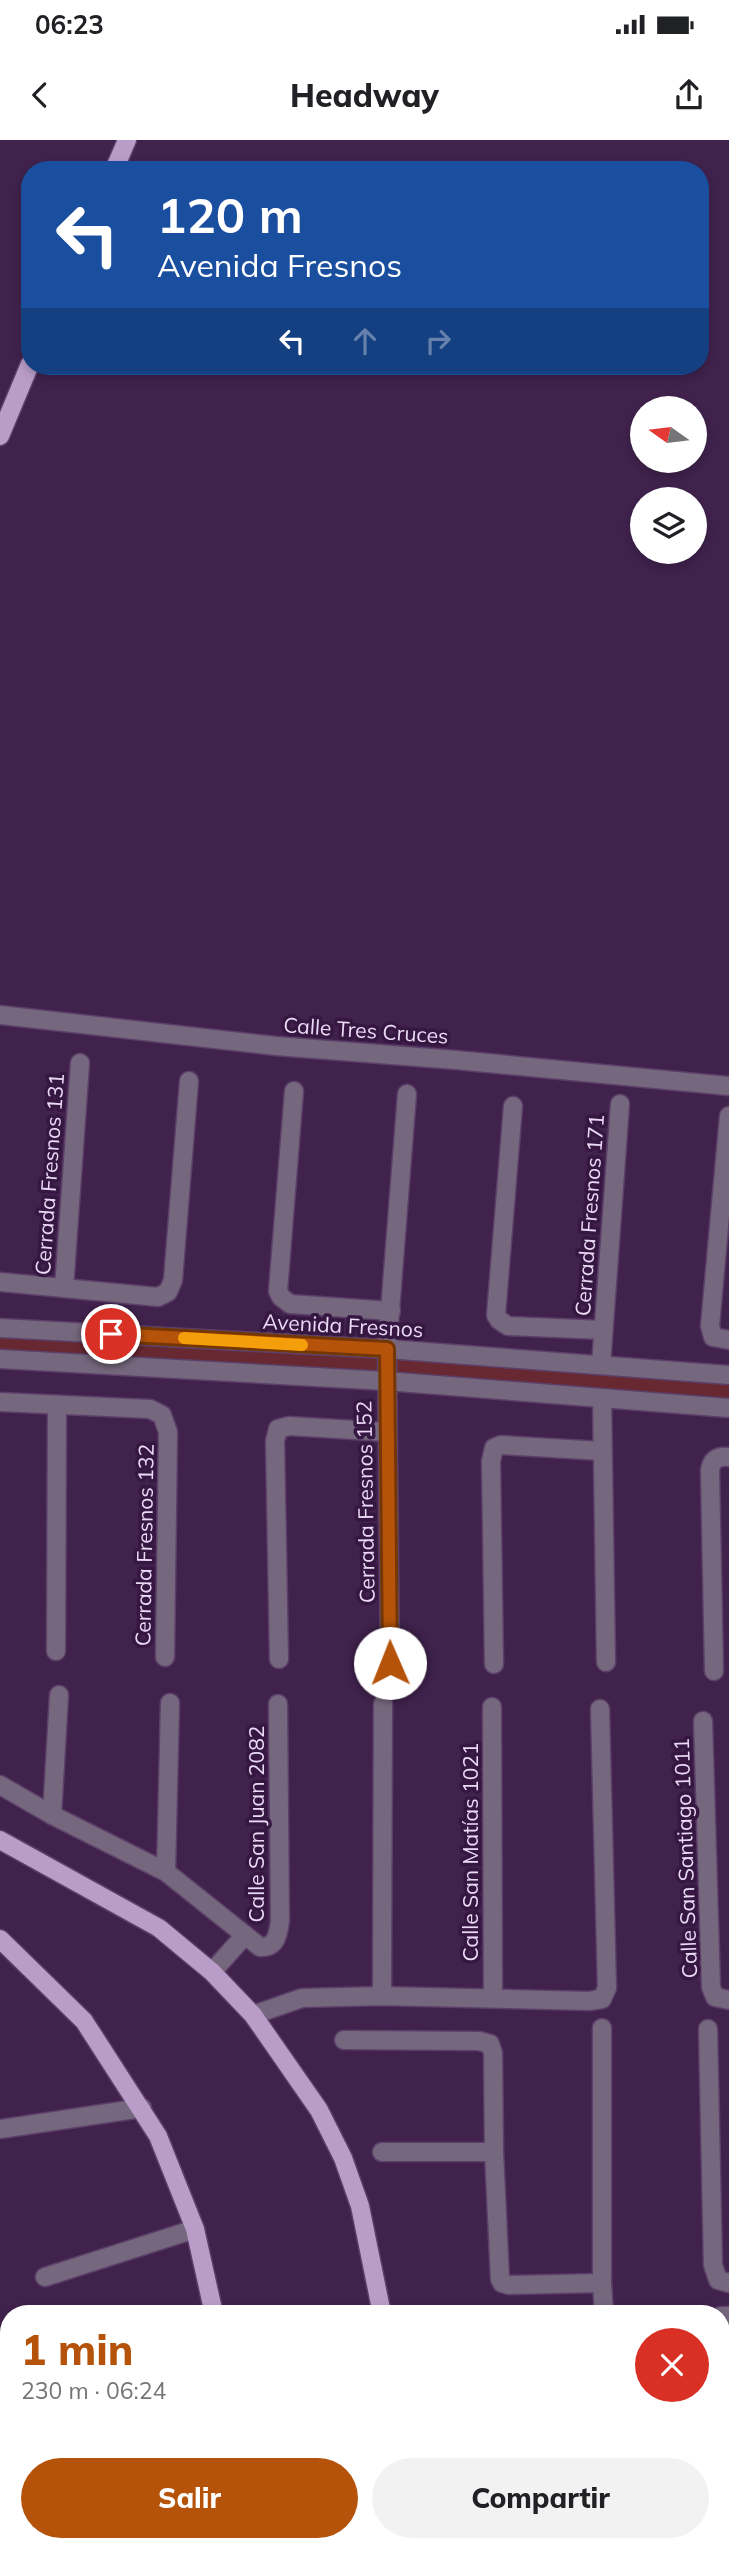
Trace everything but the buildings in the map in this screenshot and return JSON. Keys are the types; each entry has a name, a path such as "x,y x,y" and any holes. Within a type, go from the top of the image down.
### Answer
{"main road":[{"path":"118,161 127,140"},
{"path":"0,436 25,375"},
{"path":"0,1840 159,1928 212,1972 253,2015 319,2110 343,2158 360,2206 380,2305"},
{"path":"0,1939 84,2021 142,2108 158,2136 195,2229 212,2305"}],"street":[{"name":"Calle Tres Cruces","path":"0,1015 276,1046 729,1086"},
{"name":"Cerrada Fresnos 131","path":"64,1288 80,1063"},
{"name":"Cerrada Fresnos 131","path":"0,1282 158,1297 169,1292 173,1280 189,1081"},
{"path":"294,1091 278,1284 281,1297 290,1304 391,1311"},
{"name":"Cerrada Fresnos 152","path":"390,1663 386,1381 407,1094"},
{"name":"Cerrada Fresnos 171","path":"601,1365 620,1104"},
{"name":"Cerrada Fresnos 171","path":"513,1105 496,1315 499,1321 508,1325 603,1330"},
{"path":"729,1116 710,1326 713,1337 729,1340"},
{"name":"Avenida Fresnos","path":"0,1328 387,1349 729,1375"},
{"path":"0,1359 386,1381 729,1408"},
{"path":"683,1405 684,1371"},
{"path":"602,1398 606,1662"},
{"name":"Cerrada Fresnos 132","path":"0,1402 150,1409 162,1415 167,1423 164,1657"},
{"path":"56,1651 57,1406"},
{"path":"279,1659 275,1441 278,1429 289,1426 387,1432"},
{"path":"494,1664 491,1461 494,1448 501,1445 602,1451"},
{"path":"714,1671 710,1470 713,1461 729,1457"},
{"path":"52,1815 59,1695"},
{"path":"166,1872 170,1703"},
{"name":"Calle San Juan 2082","path":"245,1935 260,1947 267,1947 274,1943 279,1933 278,1704"},
{"path":"382,1996 383,1704"},
{"name":"Calle San Matías 1021","path":"492,1707 493,1997"},
{"path":"253,2015 302,1998 382,1996 602,1999 605,1994 600,1709"},
{"name":"Calle San Santiago 1011","path":"703,1721 721,1997"},
{"path":"0,1785 52,1815 166,1872 245,1935 212,1972"},
{"path":"602,2028 603,2305"},
{"path":"708,2029 713,2265 724,2281"},
{"path":"344,2040 479,2041 490,2044 493,2053 499,2274 502,2283 602,2283"},
{"path":"0,2129 142,2108"},
{"path":"382,2152 494,2152"},
{"path":"45,2277 195,2229"}],"shaded area":[{"path":"0,1328 729,1375 729,1408 0,1359"}],"slow traffic":[{"path":"184,1338 302,1345"}],"route":[{"path":"111,1334 387,1349 390,1663"}]}
